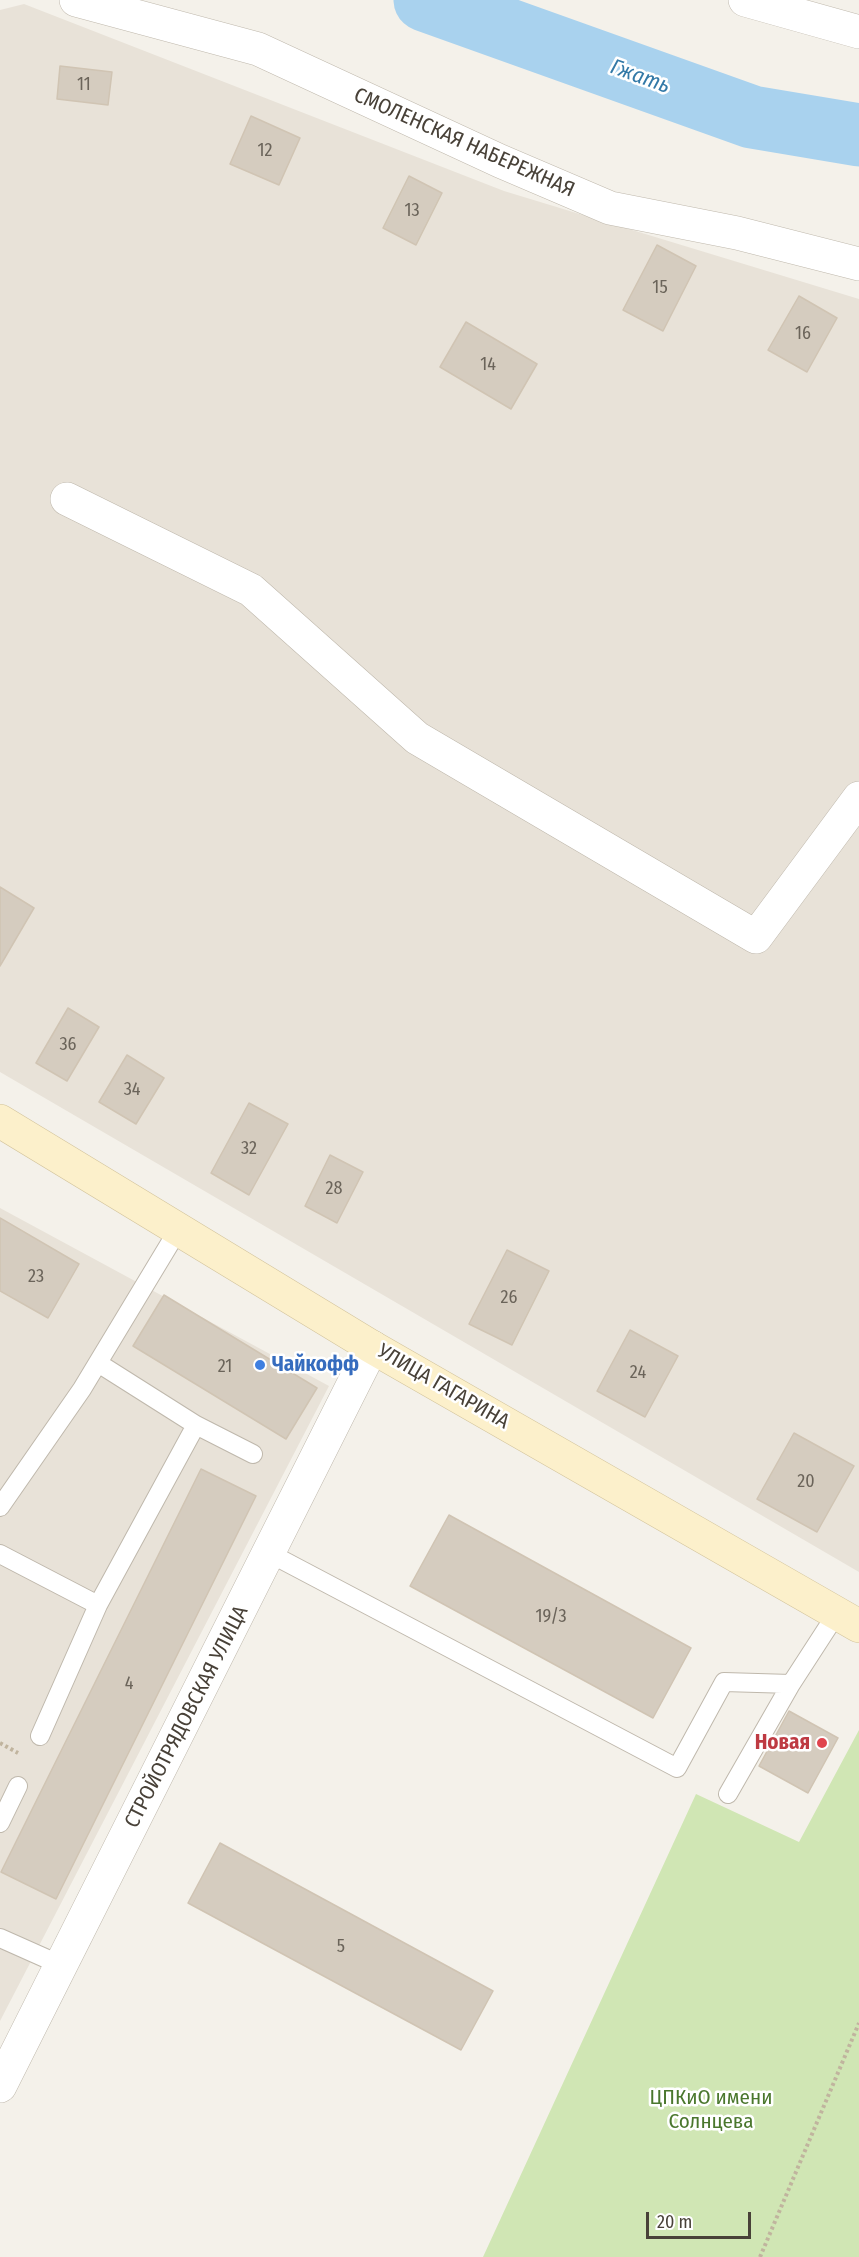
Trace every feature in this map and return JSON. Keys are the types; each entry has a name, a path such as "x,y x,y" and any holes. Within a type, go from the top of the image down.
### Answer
{"main road":[{"name":"УЛИЦА ГАГАРИНА","path":"0,1121 372,1347 848,1620"}],"street":[{"name":"СМОЛЕНСКАЯ НАБЕРЕЖНАЯ","path":"76,0 258,49 500,161 610,208 737,233 859,264"},
{"path":"745,0 859,32"},
{"path":"67,499 251,590 417,738 756,937 859,798"},
{"name":"СТРОЙОТРЯДОВСКАЯ УЛИЦА","path":"0,2086 63,1966 372,1347"}],"lane":[{"path":"3,1495 98,1363 178,1230"},
{"path":"98,1363 196,1425 253,1454"},
{"path":"40,1736 98,1605 196,1425"},
{"path":"269,1552 676,1768 724,1682 791,1684"},
{"path":"0,1554 98,1605"},
{"path":"728,1794 791,1684 848,1620"},
{"path":"0,1823 18,1786"},
{"path":"0,1938 63,1966"}],"path":[{"path":"760,2257 859,2023"}],"shaded area":[{"path":"24,4 504,191 859,299 859,1572 0,1072 0,10"},
{"path":"0,1208 329,1386 0,2021"}],"green space":[{"name":"ЦПКиО имени Солнцева","path":"859,1730 859,2257 483,2257 696,1794 799,1842"}],"building":[{"path":"60,66 112,72 108,105 57,99"},
{"path":"251,116 300,138 279,185 230,164"},
{"path":"409,176 442,193 416,245 383,228"},
{"path":"657,245 696,266 663,331 623,310"},
{"path":"799,296 837,318 807,372 768,350"},
{"path":"466,322 537,364 511,409 440,367"},
{"path":"0,887 34,908 0,966"},
{"path":"68,1008 99,1027 67,1081 36,1063"},
{"path":"127,1055 164,1078 136,1124 99,1102"},
{"path":"249,1103 288,1124 249,1195 211,1173"},
{"path":"330,1155 363,1172 337,1223 305,1206"},
{"path":"0,1218 79,1264 48,1318 0,1291"},
{"path":"507,1250 549,1271 512,1345 469,1324"},
{"path":"164,1295 317,1388 286,1439 133,1346"},
{"path":"630,1330 678,1356 645,1417 597,1391"},
{"path":"794,1433 854,1466 817,1532 757,1499"},
{"path":"201,1469 256,1496 56,1899 1,1872"},
{"path":"449,1515 691,1648 653,1718 410,1586"},
{"path":"789,1711 838,1738 808,1793 759,1766"},
{"path":"220,1843 493,1991 461,2050 188,1903"}],"waterway":[{"name":"Гжать","path":"425,0 752,117 859,135"}],"place":[{"name":"Чайкофф","path":"260,1365"},
{"name":"Новая","path":"822,1743"}]}
